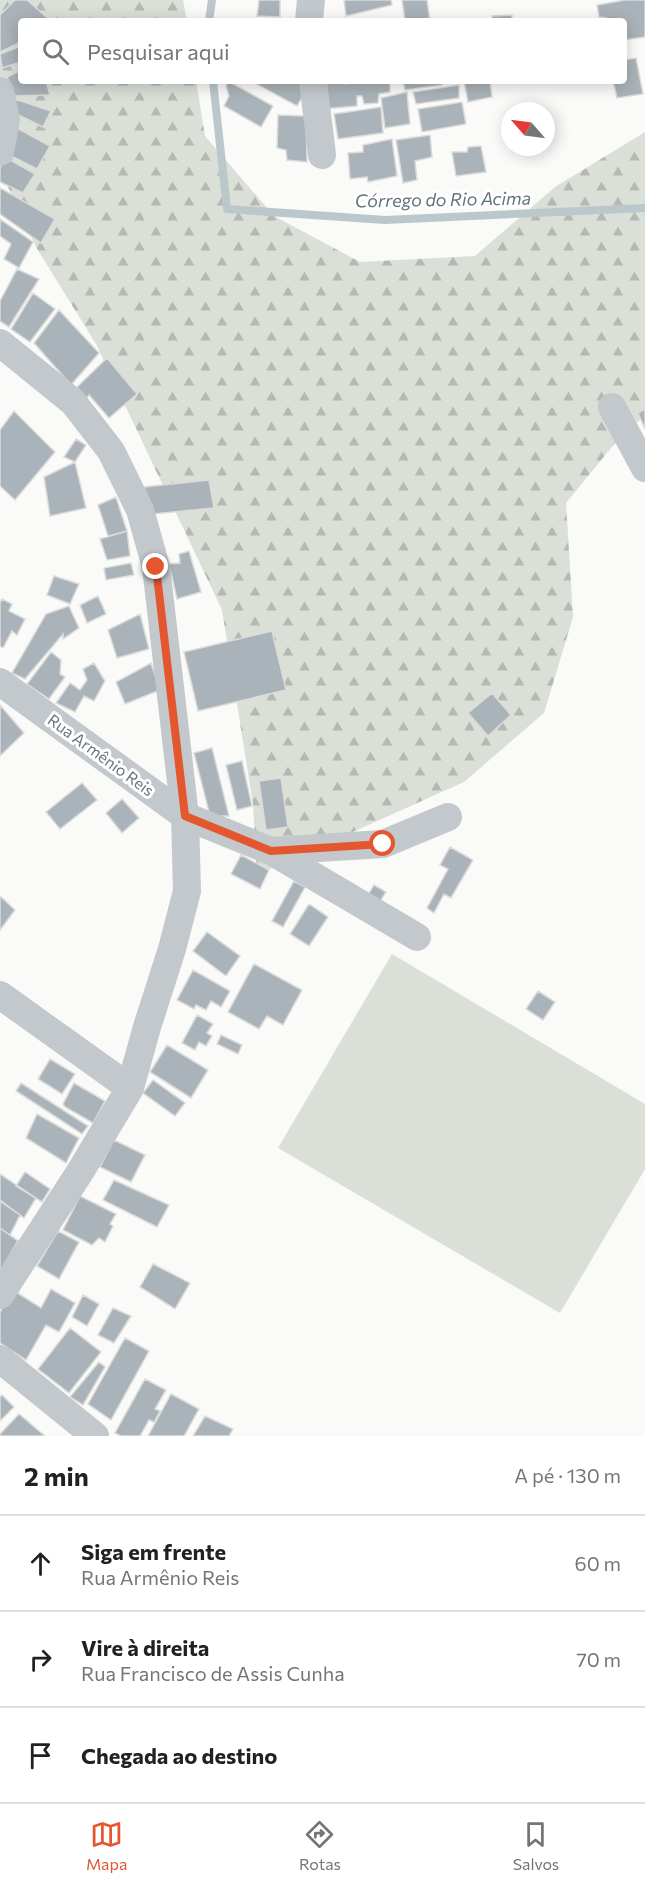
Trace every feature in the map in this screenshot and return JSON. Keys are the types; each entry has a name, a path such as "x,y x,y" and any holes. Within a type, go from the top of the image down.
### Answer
{"street":[{"path":"309,18 311,0"},
{"path":"313,84 322,155"},
{"path":"0,91 6,120 0,152"},
{"path":"0,343 73,402 111,451 140,510 156,567 185,816 187,891 130,1088 80,1172 0,1295"},
{"path":"612,407 645,468"},
{"name":"Rua Armênio Reis","path":"0,682 185,816 271,851 417,937"},
{"name":"Rua Armênio Reis","path":"271,851 383,844 448,817"},
{"path":"0,995 130,1088"},
{"path":"0,1359 95,1436"}],"green space":[{"path":"0,0 183,0 186,18 18,18 18,84 196,84 205,136 274,216 360,262 475,256 555,187 645,132 645,418 629,426 566,503 573,617 544,713 464,782 257,875 253,804 222,610 96,344 36,247 0,170"},
{"path":"392,954 645,1104 645,1169 560,1313 278,1148"}],"building":[{"path":"15,0 27,0 48,18 18,18 18,43 0,52 0,15"},
{"path":"259,0 280,0 280,17 257,16"},
{"path":"344,0 391,0 392,5 346,16"},
{"path":"402,0 427,0 430,18 405,18"},
{"path":"625,0 645,0 645,37 627,40 627,18 599,17 597,5"},
{"path":"512,15 512,18 492,18 492,16"},
{"path":"18,47 18,63 2,68 0,54"},
{"path":"636,58 643,94 617,98 614,84 627,84 627,60"},
{"path":"18,72 18,84 47,84 50,95 15,96 7,77"},
{"path":"233,84 273,106 261,127 224,106 229,96 226,86"},
{"path":"257,84 310,84 297,106"},
{"path":"319,84 390,84 390,92 379,94 378,103 364,104 362,96 357,96 357,106 323,109"},
{"path":"404,84 442,84 442,85 405,90"},
{"path":"465,84 490,84 492,97 468,102"},
{"path":"459,85 459,98 416,104 413,92"},
{"path":"407,92 410,124 385,128 381,98"},
{"path":"15,99 51,111 43,127 12,112"},
{"path":"462,102 466,124 422,132 418,109"},
{"path":"381,107 383,133 338,139 334,114"},
{"path":"278,115 306,116 307,162 287,160 286,150 277,148"},
{"path":"17,128 50,146 37,169 5,153"},
{"path":"430,135 432,157 415,161 417,180 403,183 396,140"},
{"path":"392,139 397,176 368,182 367,177 350,179 348,153 363,152 363,145"},
{"path":"481,146 486,172 456,176 452,152 467,152 468,147"},
{"path":"5,157 35,174 23,193 0,182 0,168"},
{"path":"0,188 55,219 41,243 0,214"},
{"path":"0,219 33,242 19,268 4,259 11,244 0,236"},
{"path":"17,269 39,279 9,327 0,321 0,301"},
{"path":"33,293 55,309 30,342 11,329"},
{"path":"59,310 99,353 71,385 34,343"},
{"path":"107,358 137,394 109,418 89,395 86,399 77,387"},
{"path":"645,409 645,429 638,413"},
{"path":"14,411 55,452 15,500 0,486 0,430"},
{"path":"76,439 86,445 75,462 64,457"},
{"path":"75,462 86,508 50,516 44,477"},
{"path":"209,480 214,508 153,514 144,487"},
{"path":"116,497 127,531 108,536 98,505"},
{"path":"127,531 130,556 107,560 100,539"},
{"path":"189,551 201,592 177,599 169,564 180,563 179,554"},
{"path":"131,563 134,575 106,580 104,568"},
{"path":"54,576 79,584 70,604 47,595"},
{"path":"98,596 106,614 87,623 80,605"},
{"path":"2,599 12,604 9,611 25,619 17,635 12,631 3,648 0,646 0,603"},
{"path":"69,606 79,628 63,639 63,634 25,679 12,673 46,614"},
{"path":"140,614 149,649 117,658 108,630"},
{"path":"272,631 286,690 198,711 184,652"},
{"path":"51,652 61,660 60,674 65,677 49,699 27,684"},
{"path":"94,663 105,681 94,701 84,696 75,712 56,703 70,683 80,690 87,680 83,669"},
{"path":"151,663 160,690 125,704 116,682"},
{"path":"492,693 511,715 488,736 468,713"},
{"path":"0,705 24,733 0,756"},
{"path":"212,748 229,816 210,816 194,753"},
{"path":"242,761 252,806 237,810 226,765"},
{"path":"281,778 288,827 266,830 259,781"},
{"path":"82,783 97,800 60,829 46,812"},
{"path":"122,799 139,818 122,833 106,813"},
{"path":"450,847 473,860 451,898 444,894 434,913 427,908 448,869 440,865"},
{"path":"241,855 269,870 260,889 231,874"},
{"path":"294,881 305,887 283,927 272,921"},
{"path":"374,885 386,892 378,905 366,898"},
{"path":"0,896 15,910 0,930"},
{"path":"309,904 328,917 309,946 290,934"},
{"path":"207,932 240,956 226,976 193,951"},
{"path":"254,964 302,990 283,1025 267,1016 259,1029 228,1012"},
{"path":"193,970 230,991 221,1007 211,1001 206,1010 196,1005 194,1009 177,1000"},
{"path":"538,991 555,1002 543,1020 526,1009"},
{"path":"197,1015 213,1024 207,1033 212,1036 206,1046 199,1042 195,1050 182,1043"},
{"path":"221,1035 242,1045 238,1054 217,1044"},
{"path":"167,1045 208,1070 191,1098 150,1072"},
{"path":"50,1059 75,1074 62,1094 38,1079"},
{"path":"153,1080 185,1103 175,1116 143,1093"},
{"path":"21,1083 88,1126 82,1134 16,1091"},
{"path":"74,1083 105,1101 93,1123 63,1104"},
{"path":"37,1114 79,1138 66,1163 26,1138"},
{"path":"114,1140 145,1155 131,1182 100,1167"},
{"path":"25,1172 50,1189 42,1202 16,1186"},
{"path":"0,1174 36,1198 24,1218 0,1200"},
{"path":"114,1180 169,1205 157,1227 103,1200"},
{"path":"80,1196 116,1214 110,1224 113,1226 105,1242 99,1238 92,1245 63,1230"},
{"path":"0,1201 20,1215 10,1235 0,1228"},
{"path":"0,1228 18,1241 1,1270 0,1269"},
{"path":"58,1231 79,1242 59,1279 37,1266"},
{"path":"153,1264 190,1283 175,1309 140,1287"},
{"path":"51,1289 75,1303 59,1332 46,1325 26,1360 0,1343 0,1312 13,1290 41,1308"},
{"path":"83,1295 99,1304 87,1326 72,1317"},
{"path":"113,1308 131,1316 114,1343 98,1335"},
{"path":"70,1328 101,1352 69,1393 38,1369"},
{"path":"125,1338 149,1351 111,1420 88,1404"},
{"path":"99,1362 105,1367 83,1405 70,1397"},
{"path":"145,1379 166,1390 155,1409 160,1411 154,1422 149,1420 140,1436 121,1436 115,1433"},
{"path":"171,1394 199,1409 184,1436 148,1436"},
{"path":"2,1395 14,1407 0,1421 0,1397"},
{"path":"19,1414 45,1436 0,1436"},
{"path":"205,1416 233,1429 229,1436 193,1436"}],"waterway":[{"name":"Córrego do Rio Acima","path":"209,18 212,0"},
{"name":"Córrego do Rio Acima","path":"213,84 227,209 385,220 645,208"}],"route":[{"path":"156,567 185,816 271,851 383,844"}]}
